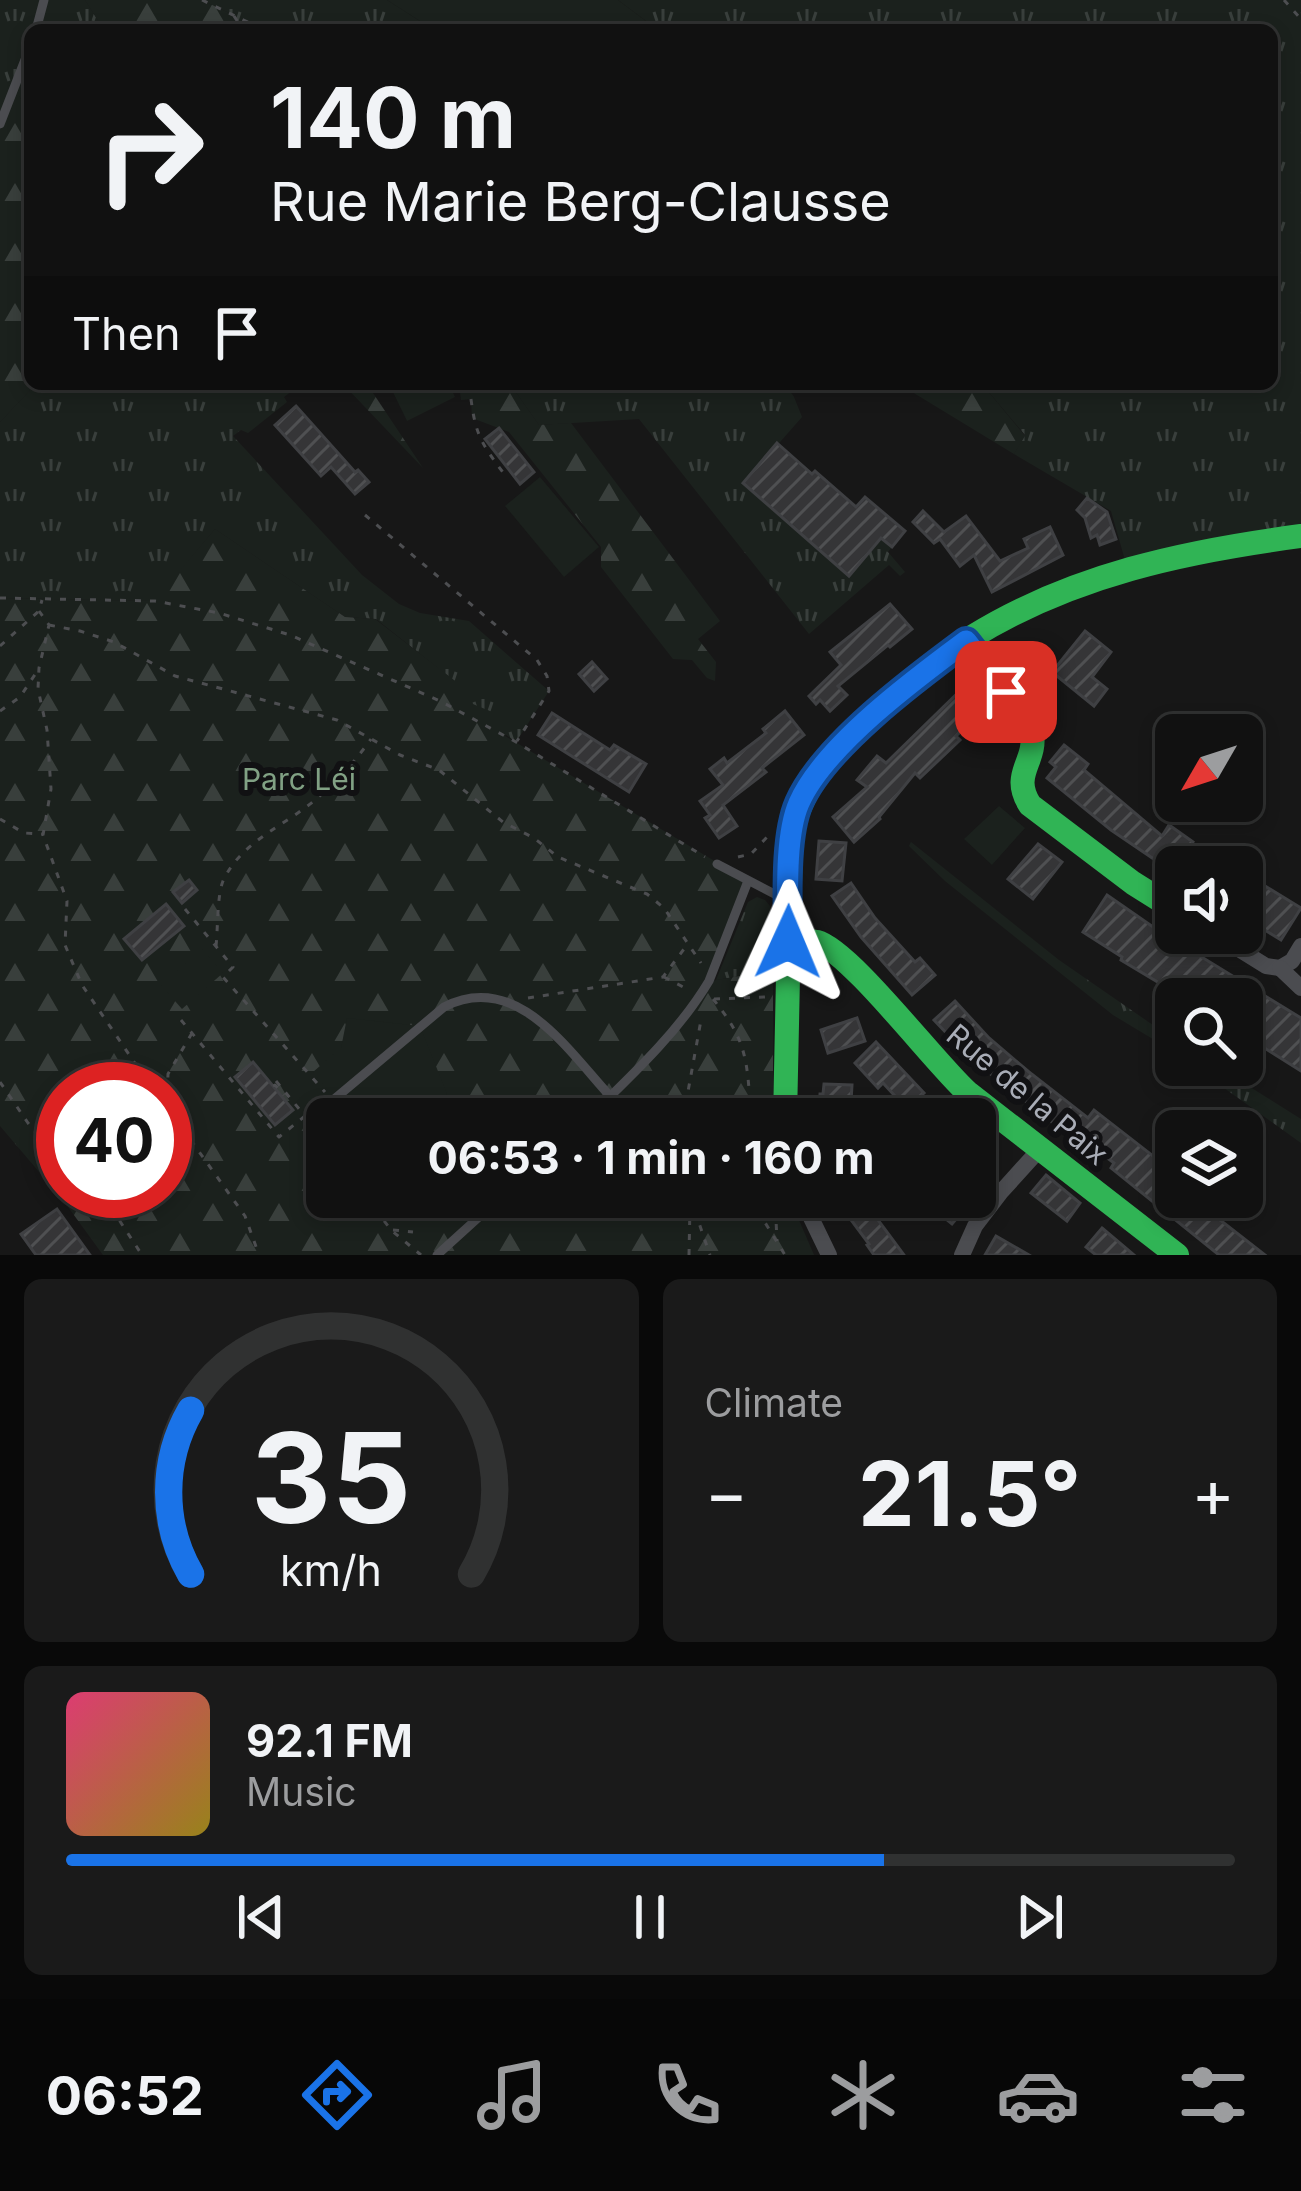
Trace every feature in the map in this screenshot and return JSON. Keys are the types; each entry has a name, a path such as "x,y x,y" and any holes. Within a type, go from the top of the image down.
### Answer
{"street":[{"path":"785,1098 791,835 799,804 812,782 872,716 966,641 1059,592 1126,568 1189,553 1301,536"},
{"path":"966,641 1034,733 1035,745 1019,782 1022,795 1155,897"},
{"name":"Rue de la Paix","path":"788,942 817,942 842,956 945,1072 1177,1255"},
{"path":"1280,968 1292,961 1301,946"},
{"path":"1247,954 1266,966 1280,968 1301,988"},
{"path":"962,1255 975,1226 1040,1149"},
{"path":"808,1218 829,1255"}],"lane":[{"path":"0,124 24,62"},
{"path":"716,864 788,901"},
{"path":"336,1098 444,1007 481,995 506,1000 538,1019 610,1096 706,997 748,881"},
{"path":"437,1255 478,1218"}],"path":[{"path":"202,0 251,24"},
{"path":"1284,0 1301,19"},
{"path":"232,15 239,24"},
{"path":"470,390 481,443 505,475"},
{"path":"365,514 537,660 549,691 515,742"},
{"path":"0,646 39,611 43,597"},
{"path":"0,598 154,602 237,618 290,635 440,701 716,864"},
{"path":"39,611 49,625 114,642 175,676 338,721 439,770 503,822 558,857 647,894 664,908 709,981"},
{"path":"49,625 38,688 51,789 43,835 67,901 65,945 82,985 134,1062"},
{"path":"0,711 20,697 39,668"},
{"path":"216,946 221,884 238,858 346,772 372,738"},
{"path":"0,819 24,832 43,835"},
{"path":"734,859 751,854 772,832"},
{"path":"181,1020 279,1137 328,1097 223,977 233,967 185,909"},
{"path":"663,977 688,944"},
{"path":"506,1000 663,977 706,997 729,1019 747,1058 750,1098"},
{"path":"706,997 786,997"},
{"path":"687,1098 706,997"},
{"path":"175,1062 192,1033"},
{"path":"0,1082 36,1133"},
{"path":"274,1084 305,1116"},
{"path":"192,1142 244,1216 259,1255"},
{"path":"118,1218 142,1255"},
{"path":"382,1218 421,1255"},
{"path":"689,1255 690,1218"},
{"path":"697,1218 710,1255"},
{"path":"762,1218 785,1255"},
{"path":"775,1218 777,1243"},
{"path":"391,1230 413,1232"}],"green space":[{"path":"0,0 85,0 100,24 24,24 24,103 19,96 0,124"},
{"path":"85,0 202,0 233,15 239,24 100,24"},
{"path":"202,0 387,0 425,24 239,24 233,15"},
{"path":"387,0 618,0 650,24 425,24"},
{"path":"618,0 1301,0 1301,536 1127,567 1111,511 1014,454 1025,435 987,390 1278,390 1278,24 650,24"},
{"path":"12,92 24,103 24,390 30,390 0,422 0,124"},
{"path":"30,390 293,390 284,397 287,402 248,433 241,430 233,436 362,575 399,604 420,613 469,621 549,691 516,742 449,694 462,687 376,619 345,617 215,529 155,601 0,598 0,422"},
{"path":"349,390 371,390 423,468"},
{"path":"392,390 452,390 455,397 407,421"},
{"path":"460,390 514,390 539,425 571,423 720,621 698,639 716,662 715,681 692,660 673,659 601,567 601,547 509,432 472,418 471,399 461,400"},
{"path":"514,390 789,390 802,417 743,484 848,575 881,538 892,547 888,552 905,572 900,576 889,565 809,634 639,419 539,425"},
{"path":"909,390 987,390 1025,436 1014,454"},
{"path":"540,477 599,547 564,577 505,506"},
{"name":"Parc Léi","path":"215,529 345,617 375,619 463,687 451,695 502,716 509,728 505,736 748,881 711,981 773,974 773,1098 306,1098 306,1218 798,1218 814,1255 103,1255 76,1218 192,1218 192,1062 36,1062 36,1168 0,1126 0,598 154,601"},
{"path":"999,806 1025,828 992,865 964,839"},
{"path":"911,842 1059,960 1155,1026 1155,1040 1113,1015 945,881 909,846"},
{"path":"757,897 770,906 770,945 755,946 756,960 769,960 770,971 716,980 748,902"},
{"path":"202,949 223,973 182,1009 161,985"},
{"path":"347,1018 420,1026 446,1098 335,1098 313,1072 341,1048"},
{"path":"1221,1086 1248,1086 1301,1119 1301,1143 1263,1116 1263,1110 1255,1110"}],"building":[{"path":"296,406 369,482 355,494 331,467 321,476 275,425"},
{"path":"499,428 534,472 520,484 485,439"},
{"path":"777,443 856,507 865,497 905,531 892,547 881,538 849,576 743,483"},
{"path":"1087,498 1107,512 1116,539 1100,545 1097,535 1091,538 1077,510"},
{"path":"923,511 944,532 966,516 1000,561 1028,548 1024,539 1050,527 1063,555 992,592 974,555 960,566 940,539 934,543 913,522"},
{"path":"890,604 912,629 838,686 847,695 830,711 820,700 816,704 809,696 841,665 830,652"},
{"path":"1085,631 1111,652 1092,677 1107,689 1094,706 1052,672"},
{"path":"592,662 607,679 594,691 579,674"},
{"path":"968,683 989,706 920,778 915,773 880,819 854,842 833,817 867,787 857,780 877,756 886,763"},
{"path":"785,711 804,735 723,805 737,826 719,838 700,801 723,785 710,769 724,758 727,763 766,733 763,729"},
{"path":"552,713 610,750 614,745 646,764 629,792 538,735"},
{"path":"1064,745 1088,764 1084,770 1162,836 1169,825 1193,842 1191,846 1155,846 1155,860 1047,778 1056,767 1050,762"},
{"path":"819,841 846,843 842,881 816,879"},
{"path":"1038,844 1062,862 1033,899 1008,879"},
{"path":"189,880 197,890 182,903 173,892"},
{"path":"851,883 915,962 920,958 935,975 912,995 832,896"},
{"path":"1263,885 1301,908 1281,940 1263,929"},
{"path":"1107,895 1155,928 1155,954 1197,954 1236,978 1155,980 1083,932"},
{"path":"166,904 184,926 142,960 124,939"},
{"path":"1263,995 1301,1018 1301,1071 1263,1047"},
{"path":"955,1001 1029,1072 1088,1118 1094,1110 1155,1157 1155,1203 1111,1168 1114,1163 1061,1123 1058,1127 969,1057 934,1020"},
{"path":"857,1018 865,1041 828,1053 821,1030"},
{"path":"876,1042 924,1093 919,1098 897,1098 883,1083 878,1088 855,1063"},
{"path":"253,1062 293,1110 275,1125 235,1077"},
{"path":"824,1084 852,1085 851,1098 820,1098"},
{"path":"1046,1175 1080,1203 1067,1221 1031,1193"},
{"path":"44,1218 63,1218 90,1255 36,1255 21,1234"},
{"path":"850,1218 877,1218 904,1255 874,1255"},
{"path":"1173,1218 1218,1218 1265,1255 1219,1255"},
{"path":"1102,1228 1134,1255 1096,1255 1086,1247"},
{"path":"996,1236 1029,1255 985,1255"}],"traffic: fast":[{"path":"785,1098 791,835 804,797 836,752 924,672 1010,615 1131,569 1215,549 1301,536"},
{"path":"966,641 1029,723 1033,743 1023,785 1030,805 1155,897"},
{"path":"788,942 814,941 831,950 870,985 967,1092 1177,1255"}],"route":[{"path":"788,942 791,835 799,804 834,755 872,716 966,641 1006,692"}]}
